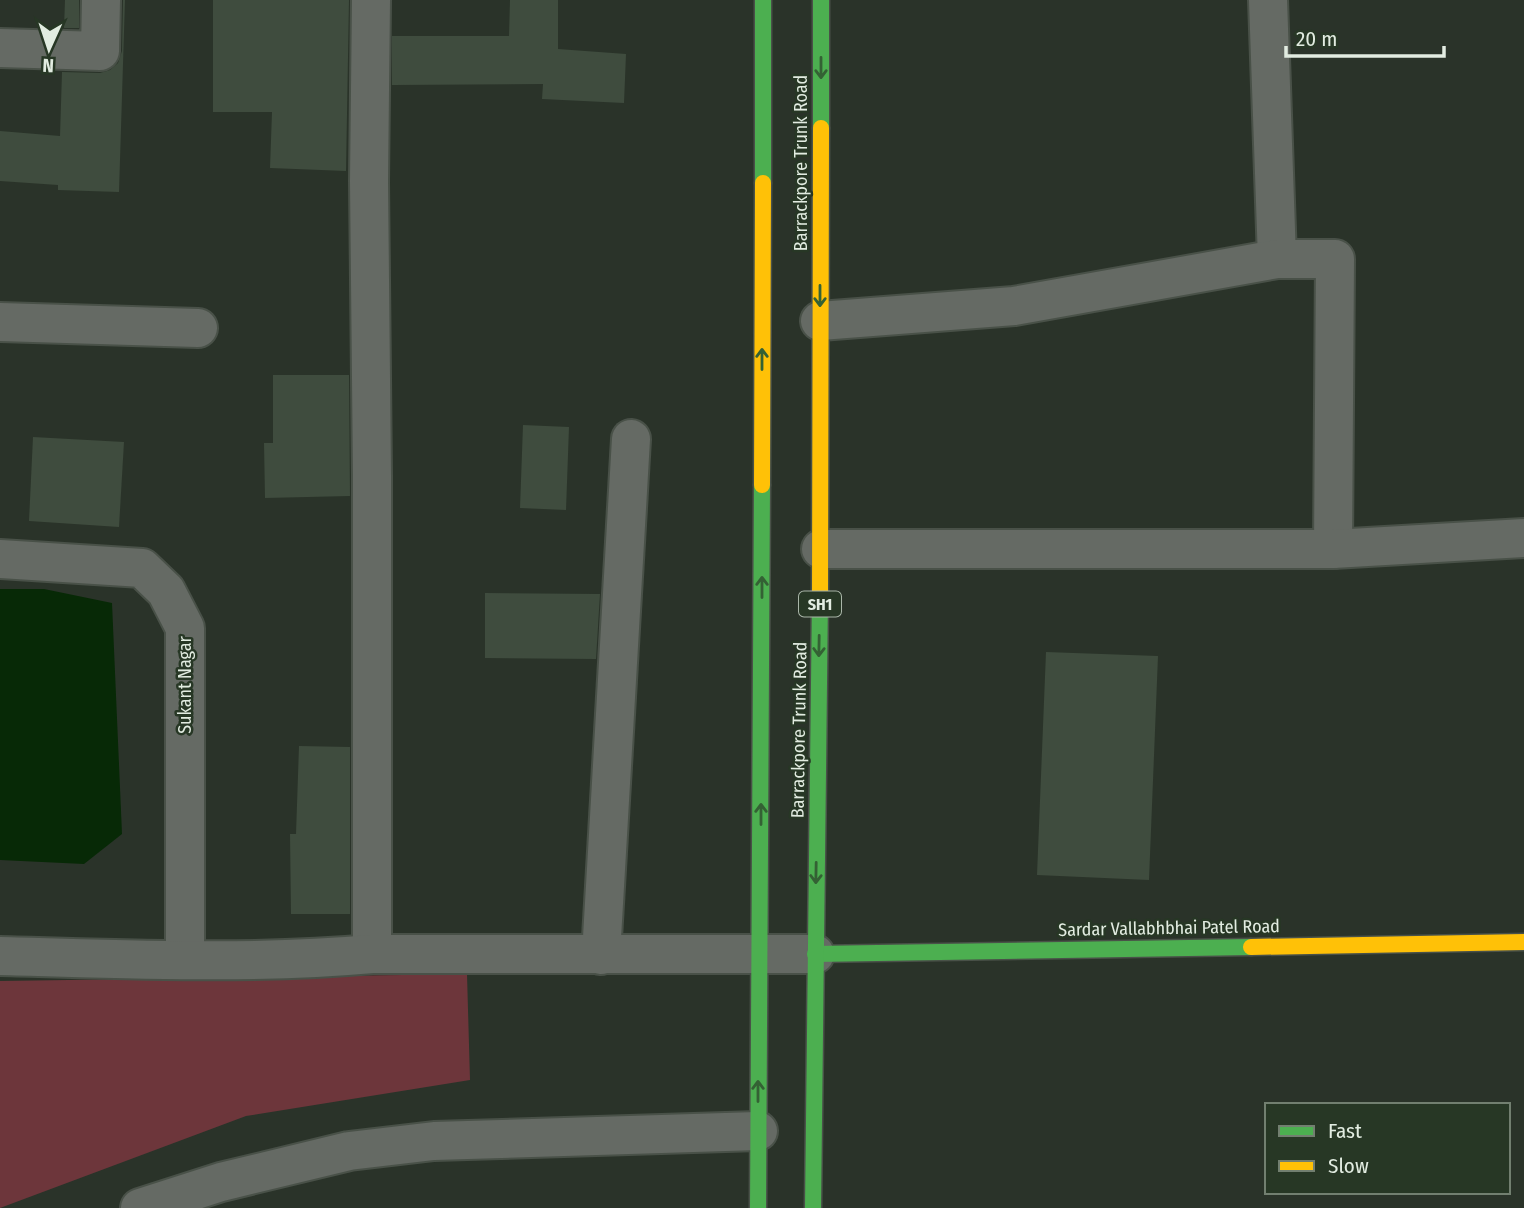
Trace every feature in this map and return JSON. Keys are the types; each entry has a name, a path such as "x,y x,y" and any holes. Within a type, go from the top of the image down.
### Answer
{"main road":[{"name":"Barrackpore Trunk Road","path":"758,1208 763,0"},
{"name":"Barrackpore Trunk Road","path":"813,1208 821,548 821,0"},
{"name":"Sardar Vallabhbhai Patel Road","path":"815,954 1524,942"}],"street":[{"path":"0,48 100,51 101,0"},
{"path":"371,0 369,181 372,954"},
{"path":"1268,0 1277,259"},
{"path":"820,321 1014,306 1277,259 1335,259 1333,549"},
{"path":"0,322 198,328"},
{"path":"601,954 631,439"},
{"path":"821,548 1333,549 1524,538"},
{"name":"Sukant Nagar","path":"0,559 142,568 166,591 185,628 185,960"},
{"path":"0,956 185,960 323,958 372,954 815,954"},
{"path":"140,1208 221,1182 361,1149 434,1141 758,1131"}],"shaded area":[{"path":"0,589 44,589 112,603 122,834 84,864 0,860"},
{"path":"467,974 470,1080 246,1116 0,1208 0,981"}],"building":[{"path":"65,0 79,0 79,28 64,28"},
{"path":"125,0 119,192 58,190 58,185 0,181 0,131 60,136 62,72 100,73 110,70 118,63 122,51"},
{"path":"213,0 349,0 346,171 270,168 272,112 213,112"},
{"path":"510,0 558,0 558,49 626,54 624,103 542,99 543,84 392,85 392,36 509,36"},
{"path":"273,375 349,375 350,496 265,498 264,443 273,443"},
{"path":"523,425 569,427 566,510 520,508"},
{"path":"33,437 124,442 119,527 29,521"},
{"path":"485,593 600,594 596,659 485,658"},
{"path":"1046,652 1158,656 1149,880 1037,875"},
{"path":"299,746 350,747 350,914 291,914 290,834 296,834"}],"traffic: fast":[{"path":"763,0 763,183"},
{"path":"821,0 821,128"},
{"path":"758,1208 762,485"},
{"path":"813,1208 820,596"},
{"path":"815,954 1251,947"}],"traffic: slow":[{"path":"820,596 821,128"},
{"path":"762,485 763,183"},
{"path":"1251,947 1524,942"}]}
